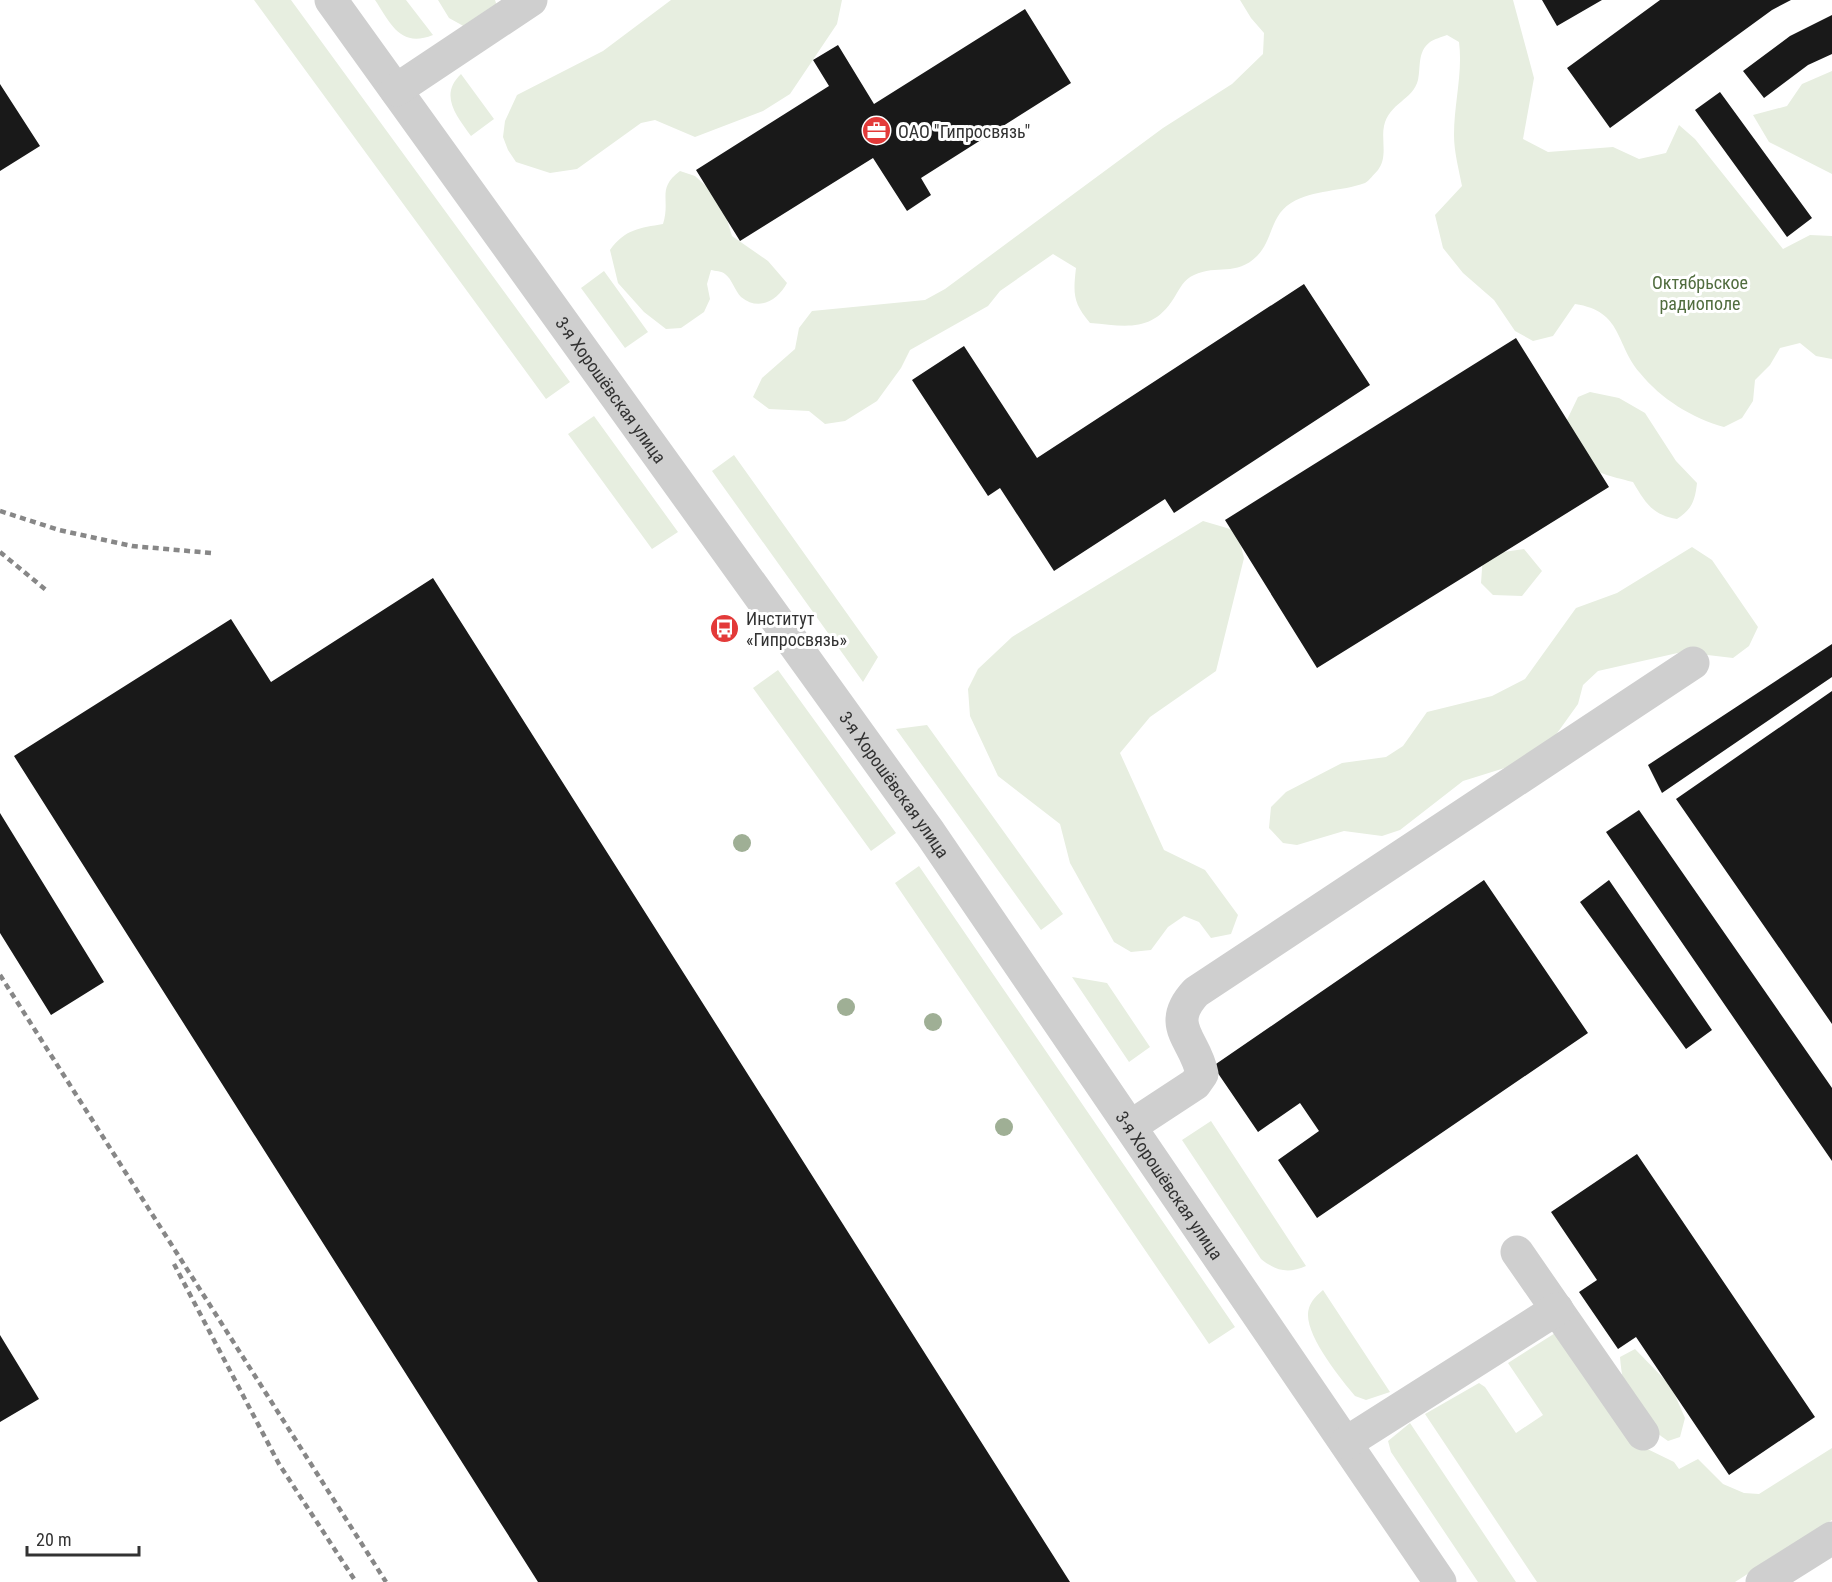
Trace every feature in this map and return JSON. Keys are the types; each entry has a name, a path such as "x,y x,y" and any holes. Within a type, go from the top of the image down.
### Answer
{"street":[{"name":"3-я Хорошёвская улица","path":"331,0 930,833 1440,1582"},
{"path":"396,90 531,0"},
{"path":"1131,1126 1196,1084 1202,1074 1200,1060 1186,1038 1182,1024 1187,1002 1196,992 1693,663"},
{"path":"1517,1252 1643,1434"},
{"path":"1346,1443 1557,1309"},
{"path":"1762,1582 1832,1538"}],"green space":[{"path":"254,0 291,0 570,382 546,399"},
{"path":"375,0 406,0 433,35 422,38 404,36 392,25"},
{"path":"438,0 495,0 497,6 467,28 449,18"},
{"path":"671,0 842,0 837,24 790,94 763,111 695,137 655,120 641,123 577,169 550,173 516,162 503,137 505,121 517,95 603,51"},
{"name":"Октябрьское радиополе","path":"1240,0 1513,0 1534,78 1523,139 1548,152 1613,147 1639,159 1666,153 1679,125 1695,139 1783,249 1810,235 1832,236 1832,359 1816,356 1800,343 1780,348 1770,365 1755,380 1753,401 1742,418 1724,427 1689,413 1657,391 1632,362 1610,321 1591,308 1575,304 1553,336 1533,341 1515,331 1494,300 1463,273 1443,248 1435,215 1462,186 1454,135 1460,65 1459,42 1447,35 1432,41 1423,50 1418,80 1411,92 1387,118 1383,131 1383,160 1368,181 1356,186 1309,195 1291,203 1284,208 1275,221 1266,243 1257,256 1242,266 1211,270 1191,277 1182,284 1166,309 1157,317 1137,325 1127,326 1090,323 1080,310 1075,298 1076,268 1053,254 1000,291 988,306 910,350 901,368 877,401 845,421 825,424 809,411 769,409 753,397 762,378 795,349 799,328 812,311 925,300 945,289 1163,128 1232,84 1263,54 1264,33"},
{"path":"1832,71 1832,174 1769,142 1753,115 1787,106 1802,84"},
{"path":"461,74 494,119 471,136 452,105 451,90"},
{"path":"680,171 695,176 721,200 732,236 768,261 787,283 773,299 755,304 741,297 725,274 711,270 707,284 710,299 704,312 681,328 666,329 644,312 618,283 610,250 627,234 640,228 663,224 666,189 668,183"},
{"path":"604,271 648,332 625,348 581,288"},
{"path":"1590,392 1619,398 1645,413 1676,461 1697,483 1692,504 1677,519 1655,511 1641,496 1633,482 1596,470 1583,459 1565,424 1578,397"},
{"path":"594,416 678,532 652,549 568,434"},
{"path":"734,455 878,657 863,682 712,471"},
{"path":"1203,521 1237,531 1244,558 1216,671 1150,717 1120,753 1164,850 1205,870 1238,915 1231,934 1211,938 1199,922 1184,916 1168,927 1151,950 1131,952 1114,942 1070,863 1060,824 998,776 970,716 968,689 978,669 1012,637"},
{"path":"1692,547 1712,560 1758,627 1749,646 1733,658 1682,652 1598,671 1583,685 1578,704 1540,757 1463,781 1400,830 1382,836 1344,831 1297,845 1283,843 1269,828 1271,807 1286,792 1342,763 1386,757 1403,746 1427,712 1492,696 1525,679 1576,608 1617,593"},
{"path":"1524,549 1542,571 1522,596 1493,595 1481,583 1483,555"},
{"path":"778,670 896,833 871,851 753,688"},
{"path":"927,725 1063,914 1041,930 896,729"},
{"path":"919,866 1235,1327 1209,1344 895,883"},
{"path":"1072,977 1107,983 1150,1047 1129,1062"},
{"path":"1211,1121 1306,1266 1293,1270 1282,1270 1261,1259 1182,1140"},
{"path":"1323,1290 1390,1392 1366,1400 1355,1396 1324,1354 1316,1341 1308,1318 1311,1303"},
{"path":"1560,1330 1633,1442 1674,1462 1679,1469 1698,1459 1723,1484 1744,1493 1759,1494 1832,1448 1832,1520 1735,1582 1537,1582 1425,1414 1479,1383 1485,1387 1516,1433 1543,1415 1508,1363"},
{"path":"1635,1349 1671,1386 1685,1418 1680,1437 1668,1441 1647,1424 1633,1405 1624,1384 1620,1357"},
{"path":"1410,1423 1516,1582 1478,1582 1391,1452 1388,1441"}],"building":[{"path":"1542,0 1602,0 1557,26"},
{"path":"1660,0 1791,0 1772,10 1610,128 1567,68"},
{"name":"ОАО \"Гипросвязь\"","path":"1025,9 1071,83 921,178 931,195 907,211 873,158 740,241 696,170 829,86 813,60 838,45 874,104"},
{"path":"1832,15 1832,54 1808,65 1764,98 1743,71 1790,36"},
{"path":"0,84 40,146 0,171"},
{"path":"1720,92 1812,218 1787,237 1695,110"},
{"path":"1304,284 1370,385 1174,513 1165,499 1054,571 1000,488 988,496 912,380 964,346 1037,458"},
{"path":"1516,338 1609,487 1317,668 1225,520"},
{"path":"433,578 1070,1582 538,1582 14,756 231,619 271,682"},
{"path":"1832,644 1832,677 1662,793 1648,765"},
{"path":"1832,691 1832,1024 1676,799"},
{"path":"1639,810 1832,1088 1832,1161 1606,832"},
{"path":"0,813 104,982 51,1015 0,933"},
{"path":"1484,880 1588,1033 1317,1218 1278,1160 1319,1131 1300,1103 1258,1132 1213,1066"},
{"path":"1609,880 1712,1030 1686,1049 1580,902"},
{"path":"1637,1154 1815,1417 1729,1475 1636,1337 1618,1349 1579,1292 1597,1280 1551,1212"},
{"path":"0,1335 39,1399 0,1422"}],"railway":[{"path":"0,511 59,530 132,546 211,553"},
{"path":"0,552 46,590"},
{"path":"0,975 386,1582"},
{"path":"174,1264 279,1464 356,1582"}],"place":[{"name":"ОАО \"Гипросвязь\"","path":"877,131"},
{"name":"Институт «Гипросвязь»","path":"725,628"}]}
